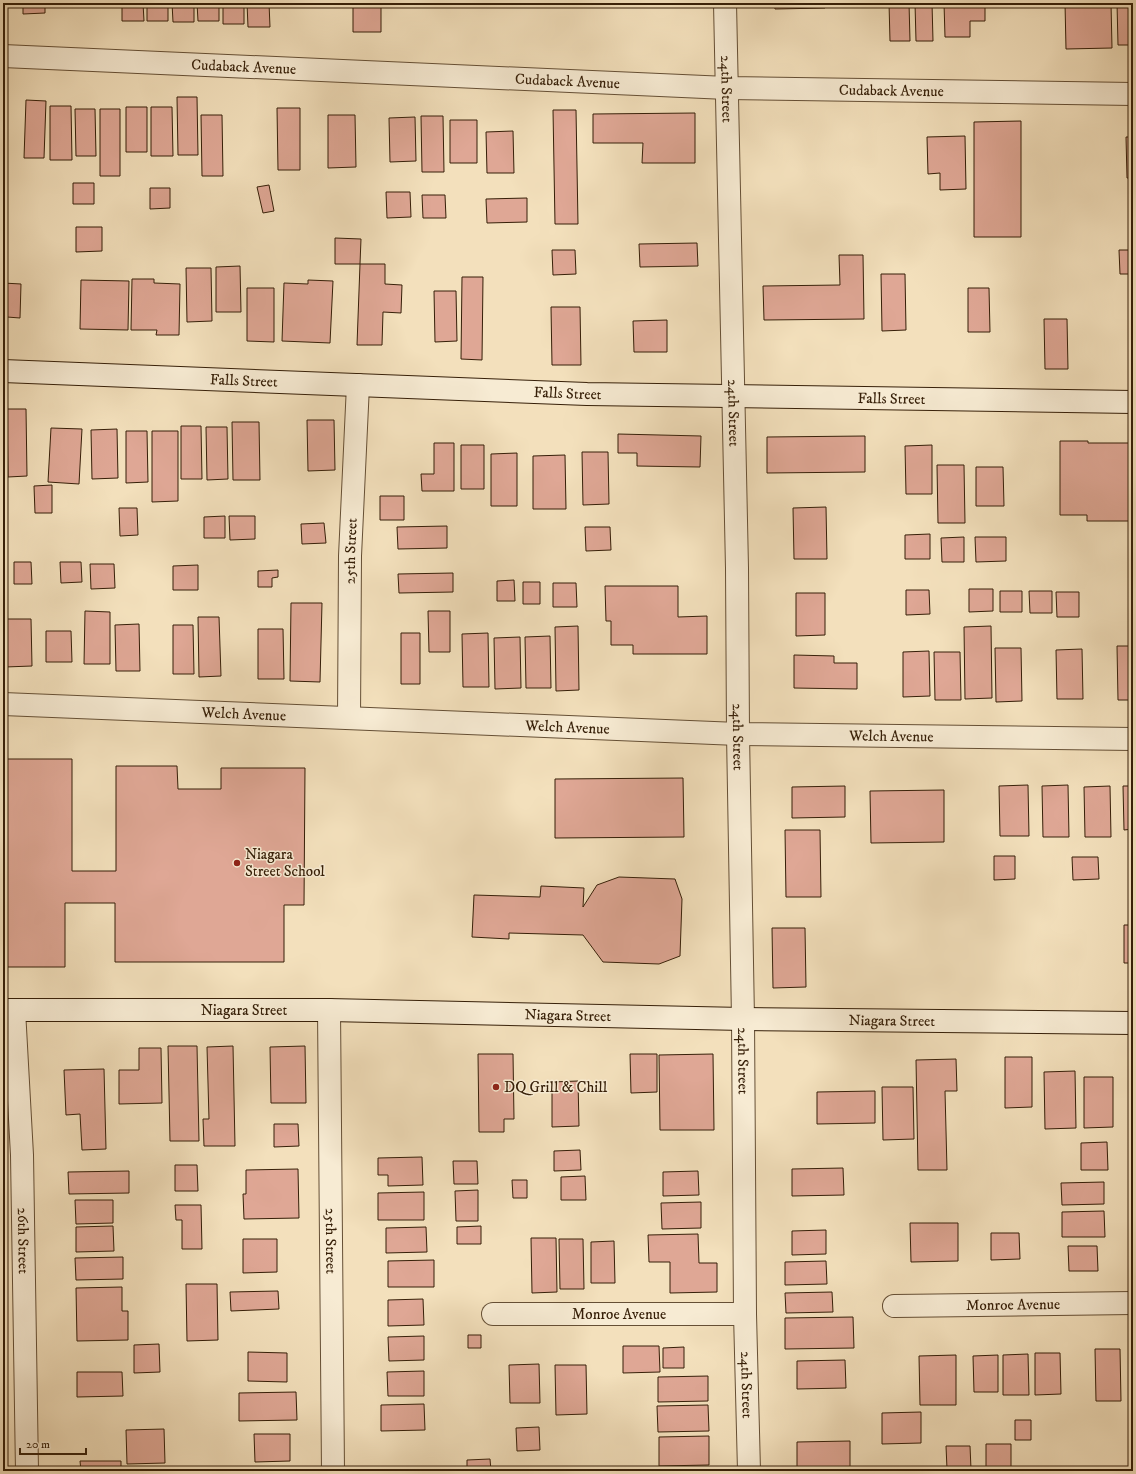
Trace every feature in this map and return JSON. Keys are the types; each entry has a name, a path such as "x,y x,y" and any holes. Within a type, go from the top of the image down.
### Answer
{"street":[{"name":"24th Street","path":"725,3 737,568 745,1314 749,1471"},
{"name":"Cudaback Avenue","path":"3,56 727,88 1133,94"},
{"name":"Falls Street","path":"3,371 587,394 1133,402"},
{"name":"25th Street","path":"349,718 350,556 358,386"},
{"name":"Welch Avenue","path":"3,704 738,734 1133,739"},
{"name":"Niagara Street","path":"9,1010 329,1010 743,1019 1133,1023"},
{"name":"26th Street","path":"9,1010 22,1155 27,1471"},
{"name":"25th Street","path":"329,1010 333,1471"},
{"name":"Monroe Avenue","path":"894,1306 1133,1303"},
{"name":"Monroe Avenue","path":"493,1314 745,1314"}],"building":[{"path":"23,3 45,3 45,13 23,14"},
{"path":"122,3 143,3 144,21 122,21"},
{"path":"147,3 168,3 168,21 147,21"},
{"path":"172,3 194,3 194,22 173,22"},
{"path":"197,3 219,3 219,21 198,21"},
{"path":"223,3 244,3 244,24 223,24"},
{"path":"247,3 269,3 270,27 248,27"},
{"path":"353,3 381,3 381,32 353,32"},
{"path":"774,3 825,3 825,8 775,9"},
{"path":"889,3 909,3 910,41 890,41"},
{"path":"915,3 932,3 933,41 916,41"},
{"path":"944,3 985,3 985,21 970,21 970,37 945,37"},
{"path":"1065,3 1111,3 1112,48 1066,49"},
{"path":"1117,3 1133,3 1133,45 1118,45"},
{"path":"177,97 197,97 198,155 178,155"},
{"path":"26,100 46,101 44,158 24,158"},
{"path":"50,106 71,106 72,160 50,160"},
{"path":"126,107 147,107 147,152 126,152"},
{"path":"151,107 172,107 173,156 151,156"},
{"path":"277,108 300,108 300,170 278,170"},
{"path":"75,109 95,109 96,156 76,156"},
{"path":"100,109 120,109 120,176 100,176"},
{"path":"553,110 576,110 578,224 555,224"},
{"path":"695,113 695,163 642,163 643,143 593,143 593,114"},
{"path":"201,115 222,115 223,176 202,176"},
{"path":"328,115 355,115 356,167 328,168"},
{"path":"421,116 443,116 444,172 422,172"},
{"path":"415,117 416,161 390,162 389,118"},
{"path":"450,120 477,120 477,163 450,163"},
{"path":"1021,121 1021,237 974,237 974,122"},
{"path":"513,131 514,173 487,173 486,132"},
{"path":"965,136 966,189 940,190 940,173 928,174 927,137"},
{"path":"1126,137 1133,137 1133,178 1127,178"},
{"path":"73,183 94,183 94,204 73,204"},
{"path":"269,185 274,211 263,213 257,187"},
{"path":"150,188 170,188 170,208 150,209"},
{"path":"386,192 410,192 411,217 387,218"},
{"path":"422,195 445,195 446,218 423,218"},
{"path":"527,198 527,222 487,223 486,199"},
{"path":"76,227 102,227 102,251 76,252"},
{"path":"335,238 361,239 360,264 335,264"},
{"path":"697,243 698,266 640,267 639,244"},
{"path":"552,250 575,250 576,274 553,275"},
{"path":"1119,250 1133,250 1133,274 1120,274"},
{"path":"839,255 863,255 864,319 764,320 763,286 840,285"},
{"path":"360,264 385,264 385,284 402,285 401,313 383,312 382,345 357,345"},
{"path":"240,266 241,312 216,312 216,267"},
{"path":"186,268 211,268 212,321 187,322"},
{"path":"881,274 905,274 906,330 882,331"},
{"path":"462,277 483,277 482,360 461,359"},
{"path":"132,279 154,279 154,283 180,284 179,335 156,335 157,330 131,330"},
{"path":"81,280 129,281 128,330 80,329"},
{"path":"308,280 333,281 330,343 282,341 284,283 308,284"},
{"path":"3,283 21,284 20,318 7,317 6,323 3,323"},
{"path":"247,288 274,288 274,342 247,341"},
{"path":"968,288 989,288 990,332 968,332"},
{"path":"434,291 456,291 457,341 435,342"},
{"path":"551,307 580,307 581,365 552,365"},
{"path":"1044,319 1067,319 1068,369 1045,369"},
{"path":"667,320 667,352 634,352 633,321"},
{"path":"7,409 26,409 27,476 8,477"},
{"path":"307,420 334,420 335,470 308,471"},
{"path":"232,422 259,422 260,480 233,480"},
{"path":"181,426 201,426 202,479 181,479"},
{"path":"206,427 227,427 228,479 207,480"},
{"path":"51,428 82,429 79,484 48,482"},
{"path":"117,429 118,478 92,479 91,430"},
{"path":"126,431 147,431 148,482 126,483"},
{"path":"152,431 178,431 178,501 152,502"},
{"path":"618,434 701,436 700,467 637,466 637,453 618,453"},
{"path":"865,436 865,472 767,473 767,437"},
{"path":"1060,441 1088,441 1088,443 1133,443 1133,521 1087,521 1087,515 1060,515"},
{"path":"434,443 454,443 454,491 422,491 421,474 434,474"},
{"path":"461,445 484,445 484,489 461,489"},
{"path":"932,445 932,494 906,494 905,446"},
{"path":"582,452 608,452 609,504 583,505"},
{"path":"517,453 517,506 491,506 491,454"},
{"path":"565,455 566,509 533,509 533,456"},
{"path":"937,465 964,465 965,523 938,523"},
{"path":"976,467 1003,467 1004,506 976,506"},
{"path":"52,485 52,513 35,513 34,486"},
{"path":"380,496 404,496 404,520 380,520"},
{"path":"826,507 827,559 794,559 793,508"},
{"path":"119,508 137,508 138,535 120,536"},
{"path":"225,516 225,538 204,538 204,517"},
{"path":"229,516 255,516 255,539 230,540"},
{"path":"324,523 326,543 302,544 301,524"},
{"path":"447,526 447,548 398,549 397,527"},
{"path":"585,527 610,527 611,550 586,551"},
{"path":"930,534 930,559 905,559 905,535"},
{"path":"964,537 964,562 942,562 941,538"},
{"path":"975,537 1006,537 1006,561 976,562"},
{"path":"14,562 31,562 32,584 14,584"},
{"path":"60,562 81,562 82,582 61,583"},
{"path":"90,564 114,564 115,588 91,589"},
{"path":"198,565 198,590 173,590 173,566"},
{"path":"278,570 278,577 272,578 272,587 258,587 258,571"},
{"path":"453,573 453,592 399,593 398,574"},
{"path":"514,580 515,601 497,601 497,581"},
{"path":"523,582 540,582 540,604 523,604"},
{"path":"553,583 576,583 577,607 553,607"},
{"path":"605,586 678,586 678,617 707,616 707,654 633,654 633,645 611,645 611,621 606,621"},
{"path":"969,589 993,589 993,611 969,612"},
{"path":"906,590 929,590 930,614 906,615"},
{"path":"1000,591 1022,591 1022,612 1000,612"},
{"path":"1029,591 1052,591 1052,613 1030,613"},
{"path":"1056,592 1079,592 1079,617 1057,617"},
{"path":"796,593 825,593 825,635 796,636"},
{"path":"291,603 322,603 320,682 290,681"},
{"path":"85,611 110,612 110,664 84,664"},
{"path":"428,611 450,611 450,652 429,652"},
{"path":"198,617 219,617 221,676 199,677"},
{"path":"5,619 31,619 32,666 5,667"},
{"path":"139,624 140,671 116,671 115,625"},
{"path":"173,625 193,625 194,674 173,674"},
{"path":"578,626 579,690 556,691 555,627"},
{"path":"991,626 992,698 965,699 964,627"},
{"path":"258,629 283,629 284,679 258,679"},
{"path":"46,631 71,631 72,662 46,662"},
{"path":"401,633 420,633 420,684 401,684"},
{"path":"488,633 489,687 463,687 462,634"},
{"path":"550,636 551,688 526,688 525,637"},
{"path":"520,637 521,688 495,689 494,638"},
{"path":"1117,646 1133,646 1133,700 1118,700"},
{"path":"995,648 1021,648 1022,701 996,702"},
{"path":"1082,649 1083,699 1057,699 1056,650"},
{"path":"929,651 930,696 903,697 903,652"},
{"path":"934,652 960,652 961,700 935,700"},
{"path":"794,655 834,656 834,663 857,663 857,689 794,688"},
{"path":"3,759 72,759 72,871 116,871 116,766 177,766 178,789 221,789 221,768 305,768 304,905 284,905 284,962 115,962 115,903 65,903 65,967 3,967"},
{"path":"683,778 684,837 555,838 555,779"},
{"path":"1028,785 1029,836 1000,836 999,786"},
{"path":"1068,785 1069,837 1043,837 1042,786"},
{"path":"845,786 845,817 792,818 792,787"},
{"path":"1110,786 1111,837 1085,837 1084,787"},
{"path":"1123,786 1133,786 1133,829 1124,830"},
{"path":"944,790 944,842 871,843 870,791"},
{"path":"785,830 820,830 821,897 786,897"},
{"path":"994,856 1015,856 1015,879 994,880"},
{"path":"1072,857 1098,857 1099,879 1073,880"},
{"path":"619,877 675,879 682,899 680,956 659,964 603,962 583,935 509,933 509,939 472,937 474,895 540,897 541,886 584,888 583,907 597,885"},
{"path":"1124,925 1133,925 1133,963 1124,963"},
{"path":"772,928 805,928 806,987 773,988"},
{"path":"168,1046 197,1046 199,1141 170,1141"},
{"path":"233,1046 235,1146 204,1146 203,1119 209,1119 207,1047"},
{"path":"305,1046 306,1103 271,1103 270,1047"},
{"path":"139,1048 161,1048 162,1103 119,1104 119,1070 139,1070"},
{"name":"DQ Grill & Chill","path":"478,1054 513,1054 514,1119 504,1119 504,1132 479,1132"},
{"path":"630,1054 657,1054 657,1092 631,1093"},
{"path":"713,1054 714,1130 660,1130 659,1055"},
{"path":"1005,1057 1032,1057 1032,1107 1005,1108"},
{"path":"956,1059 957,1091 945,1091 947,1170 918,1170 916,1060"},
{"path":"104,1069 106,1149 82,1150 80,1114 66,1115 64,1070"},
{"path":"1075,1071 1076,1128 1045,1129 1044,1072"},
{"path":"1084,1077 1113,1077 1113,1127 1084,1128"},
{"path":"578,1081 579,1126 552,1127 552,1082"},
{"path":"882,1087 913,1087 914,1139 883,1140"},
{"path":"875,1091 875,1123 817,1124 817,1092"},
{"path":"274,1124 298,1124 299,1146 274,1147"},
{"path":"1107,1142 1108,1170 1081,1170 1081,1143"},
{"path":"580,1150 581,1170 554,1171 554,1151"},
{"path":"422,1157 423,1185 388,1186 388,1175 378,1175 378,1158"},
{"path":"453,1161 477,1161 478,1184 454,1184"},
{"path":"175,1165 197,1165 198,1191 175,1191"},
{"path":"843,1168 844,1195 792,1196 792,1169"},
{"path":"298,1169 299,1218 244,1219 243,1194 246,1194 246,1170"},
{"path":"129,1171 129,1193 69,1194 68,1172"},
{"path":"698,1171 699,1195 663,1196 663,1172"},
{"path":"585,1176 586,1200 561,1200 561,1177"},
{"path":"512,1180 527,1180 527,1198 513,1198"},
{"path":"1104,1182 1104,1204 1062,1205 1061,1183"},
{"path":"478,1190 478,1221 456,1221 455,1191"},
{"path":"424,1192 424,1220 378,1220 378,1193"},
{"path":"75,1200 113,1200 113,1223 76,1224"},
{"path":"701,1202 701,1228 662,1229 661,1203"},
{"path":"175,1205 201,1205 202,1249 182,1249 182,1220 176,1220"},
{"path":"1104,1211 1105,1237 1062,1237 1062,1212"},
{"path":"910,1223 958,1223 958,1261 911,1262"},
{"path":"113,1226 114,1251 76,1252 76,1227"},
{"path":"481,1226 481,1244 457,1244 457,1227"},
{"path":"426,1227 427,1252 386,1253 386,1228"},
{"path":"826,1230 826,1254 792,1255 792,1231"},
{"path":"991,1233 1019,1233 1020,1259 991,1260"},
{"path":"698,1234 699,1263 717,1263 717,1292 670,1293 670,1262 649,1262 648,1235"},
{"path":"531,1238 556,1238 557,1292 532,1293"},
{"path":"243,1239 277,1239 277,1272 243,1273"},
{"path":"559,1239 583,1239 584,1289 560,1289"},
{"path":"614,1241 615,1283 591,1283 591,1242"},
{"path":"1068,1246 1097,1246 1098,1271 1069,1271"},
{"path":"123,1257 123,1279 76,1280 75,1258"},
{"path":"434,1260 434,1287 388,1287 388,1261"},
{"path":"826,1261 827,1284 785,1285 785,1262"},
{"path":"186,1284 217,1284 218,1340 187,1341"},
{"path":"122,1287 122,1311 128,1311 128,1340 77,1341 76,1288"},
{"path":"278,1291 279,1309 231,1311 230,1292"},
{"path":"832,1292 833,1312 786,1313 785,1293"},
{"path":"423,1299 424,1325 388,1326 388,1300"},
{"path":"853,1317 854,1348 785,1349 785,1318"},
{"path":"468,1335 481,1335 481,1348 468,1348"},
{"path":"424,1336 424,1360 389,1361 388,1337"},
{"path":"159,1344 160,1372 134,1373 134,1345"},
{"path":"623,1346 659,1346 660,1372 623,1373"},
{"path":"684,1347 684,1368 663,1368 663,1348"},
{"path":"1095,1349 1120,1349 1121,1401 1096,1401"},
{"path":"248,1352 287,1353 287,1382 248,1381"},
{"path":"1035,1353 1060,1353 1061,1394 1035,1395"},
{"path":"1028,1354 1029,1395 1003,1395 1003,1355"},
{"path":"956,1355 956,1405 920,1405 919,1356"},
{"path":"998,1355 998,1392 974,1392 973,1356"},
{"path":"845,1360 846,1388 797,1389 797,1361"},
{"path":"539,1364 540,1403 510,1403 509,1365"},
{"path":"555,1365 586,1365 587,1414 556,1415"},
{"path":"424,1371 424,1396 388,1396 387,1372"},
{"path":"77,1372 122,1372 123,1396 77,1397"},
{"path":"708,1376 708,1401 658,1402 658,1377"},
{"path":"296,1392 297,1420 239,1421 239,1393"},
{"path":"424,1404 425,1430 381,1431 381,1405"},
{"path":"708,1405 709,1431 658,1432 657,1406"},
{"path":"921,1412 921,1443 882,1444 882,1413"},
{"path":"1015,1420 1031,1420 1031,1440 1015,1440"},
{"path":"539,1427 540,1450 517,1451 516,1428"},
{"path":"164,1429 165,1463 127,1464 126,1430"},
{"path":"254,1434 290,1434 290,1461 255,1462"},
{"path":"709,1436 709,1465 659,1466 659,1437"},
{"path":"850,1441 850,1467 797,1468 797,1442"},
{"path":"986,1444 1011,1444 1011,1469 986,1469"},
{"path":"946,1446 970,1446 971,1469 947,1469"},
{"path":"490,1459 491,1471 467,1471 467,1460"},
{"path":"80,1461 121,1461 121,1471 81,1471"}],"place":[{"name":"Niagara Street School","path":"237,863"},
{"name":"DQ Grill & Chill","path":"496,1087"}]}
